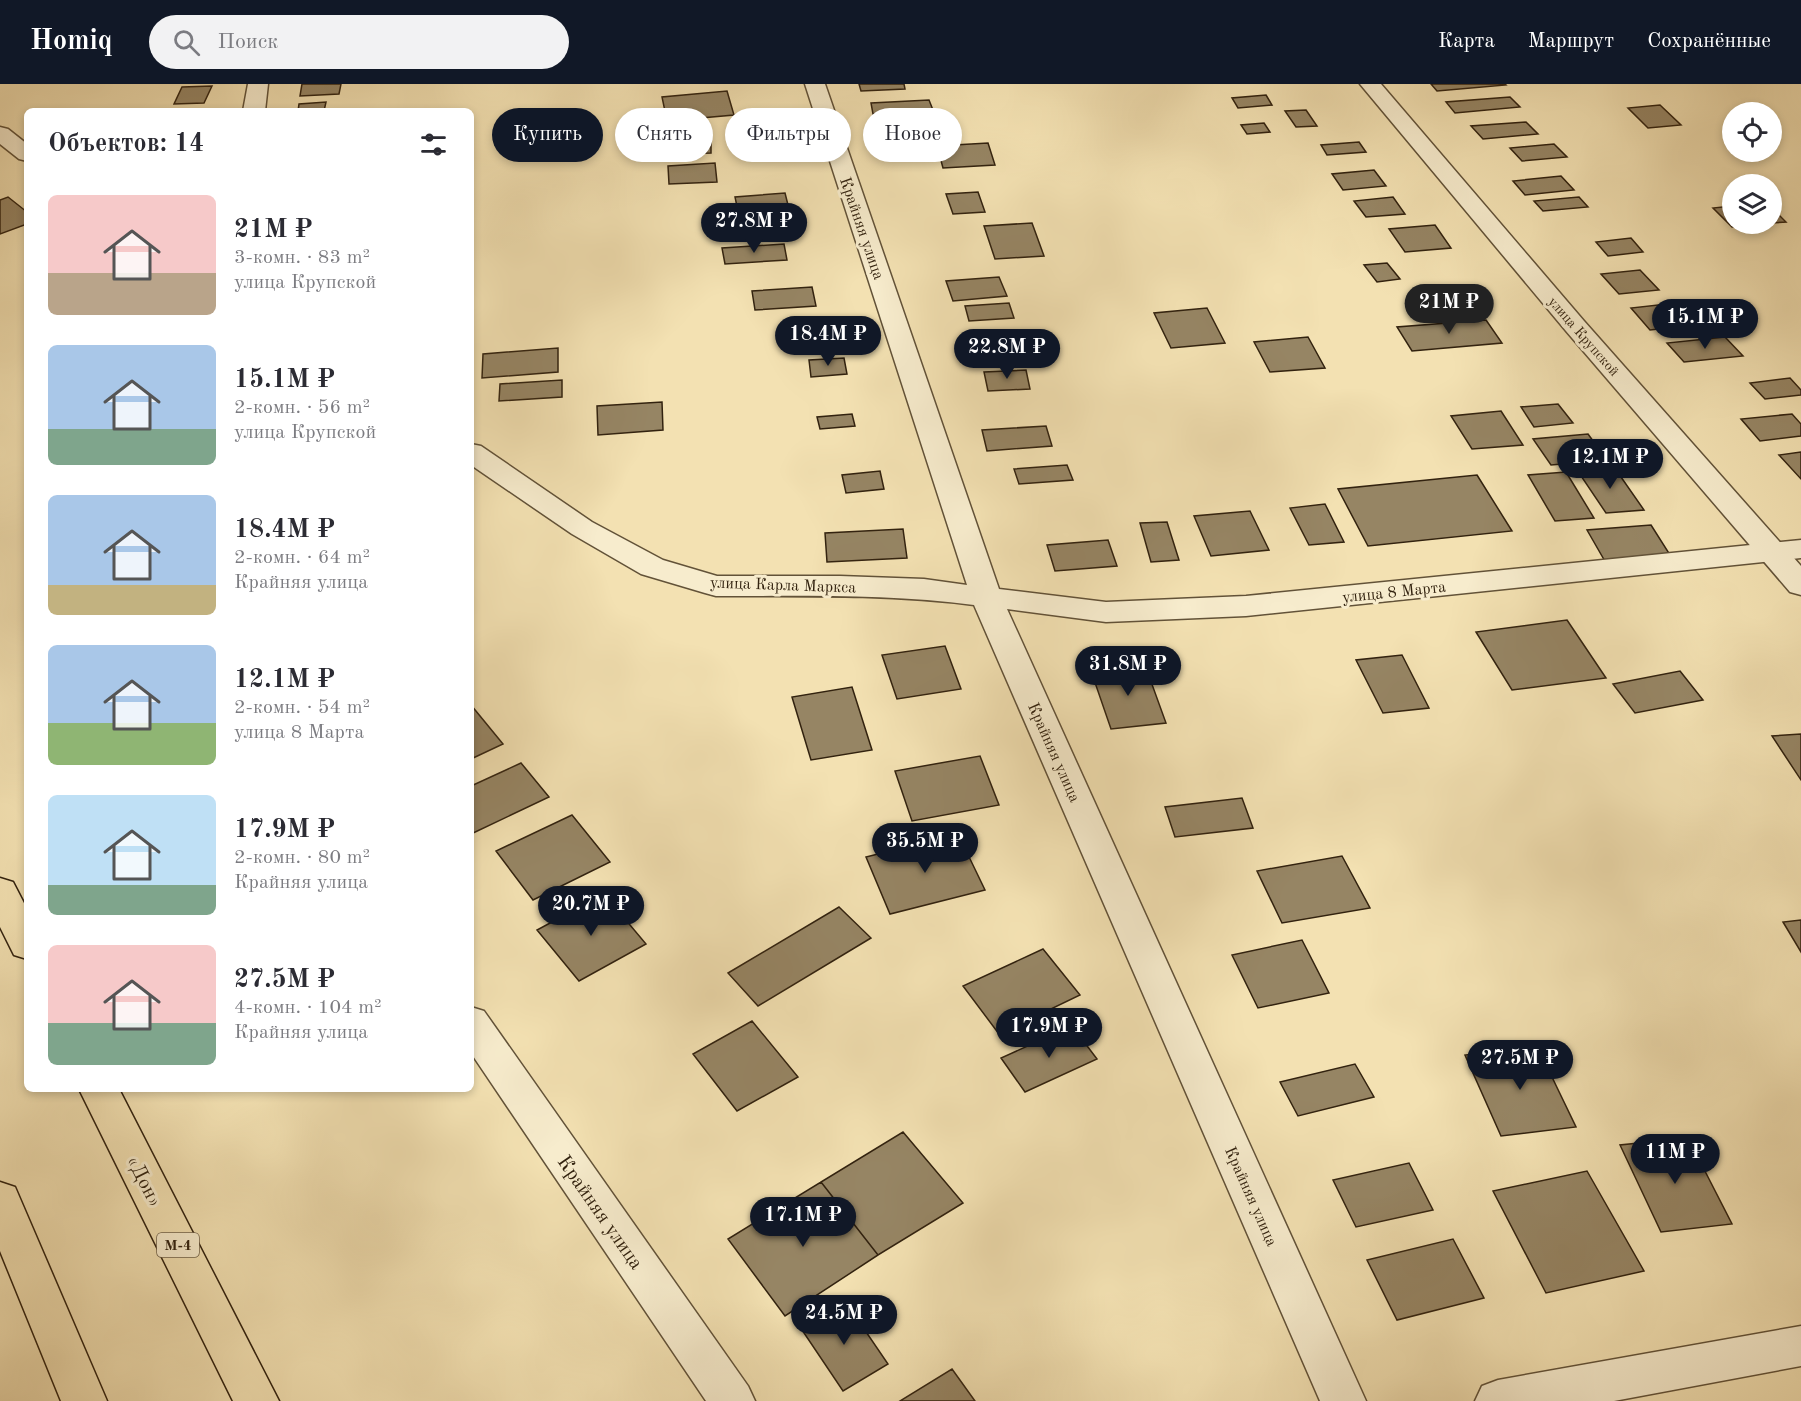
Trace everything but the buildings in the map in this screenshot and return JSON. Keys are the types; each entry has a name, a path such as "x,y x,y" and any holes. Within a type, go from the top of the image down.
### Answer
{"highway":[{"path":"0,891 24,939"},
{"name":"«Дон»","path":"101,1092 256,1401"},
{"path":"0,1200 84,1401"}],"street":[{"path":"254,108 258,84"},
{"name":"Крайняя улица","path":"815,84 987,599 1343,1401"},
{"name":"улица Крупской","path":"1370,84 1575,326 1787,550 1801,585"},
{"path":"0,134 24,152"},
{"name":"улица Карла Маркса","path":"474,454 582,528 652,567 716,586 924,589 987,599"},
{"name":"улица 8 Марта","path":"987,599 1106,612 1246,606 1787,550"},
{"name":"Крайняя улица","path":"474,1026 732,1401"},
{"path":"1498,1401 1801,1346"}]}
